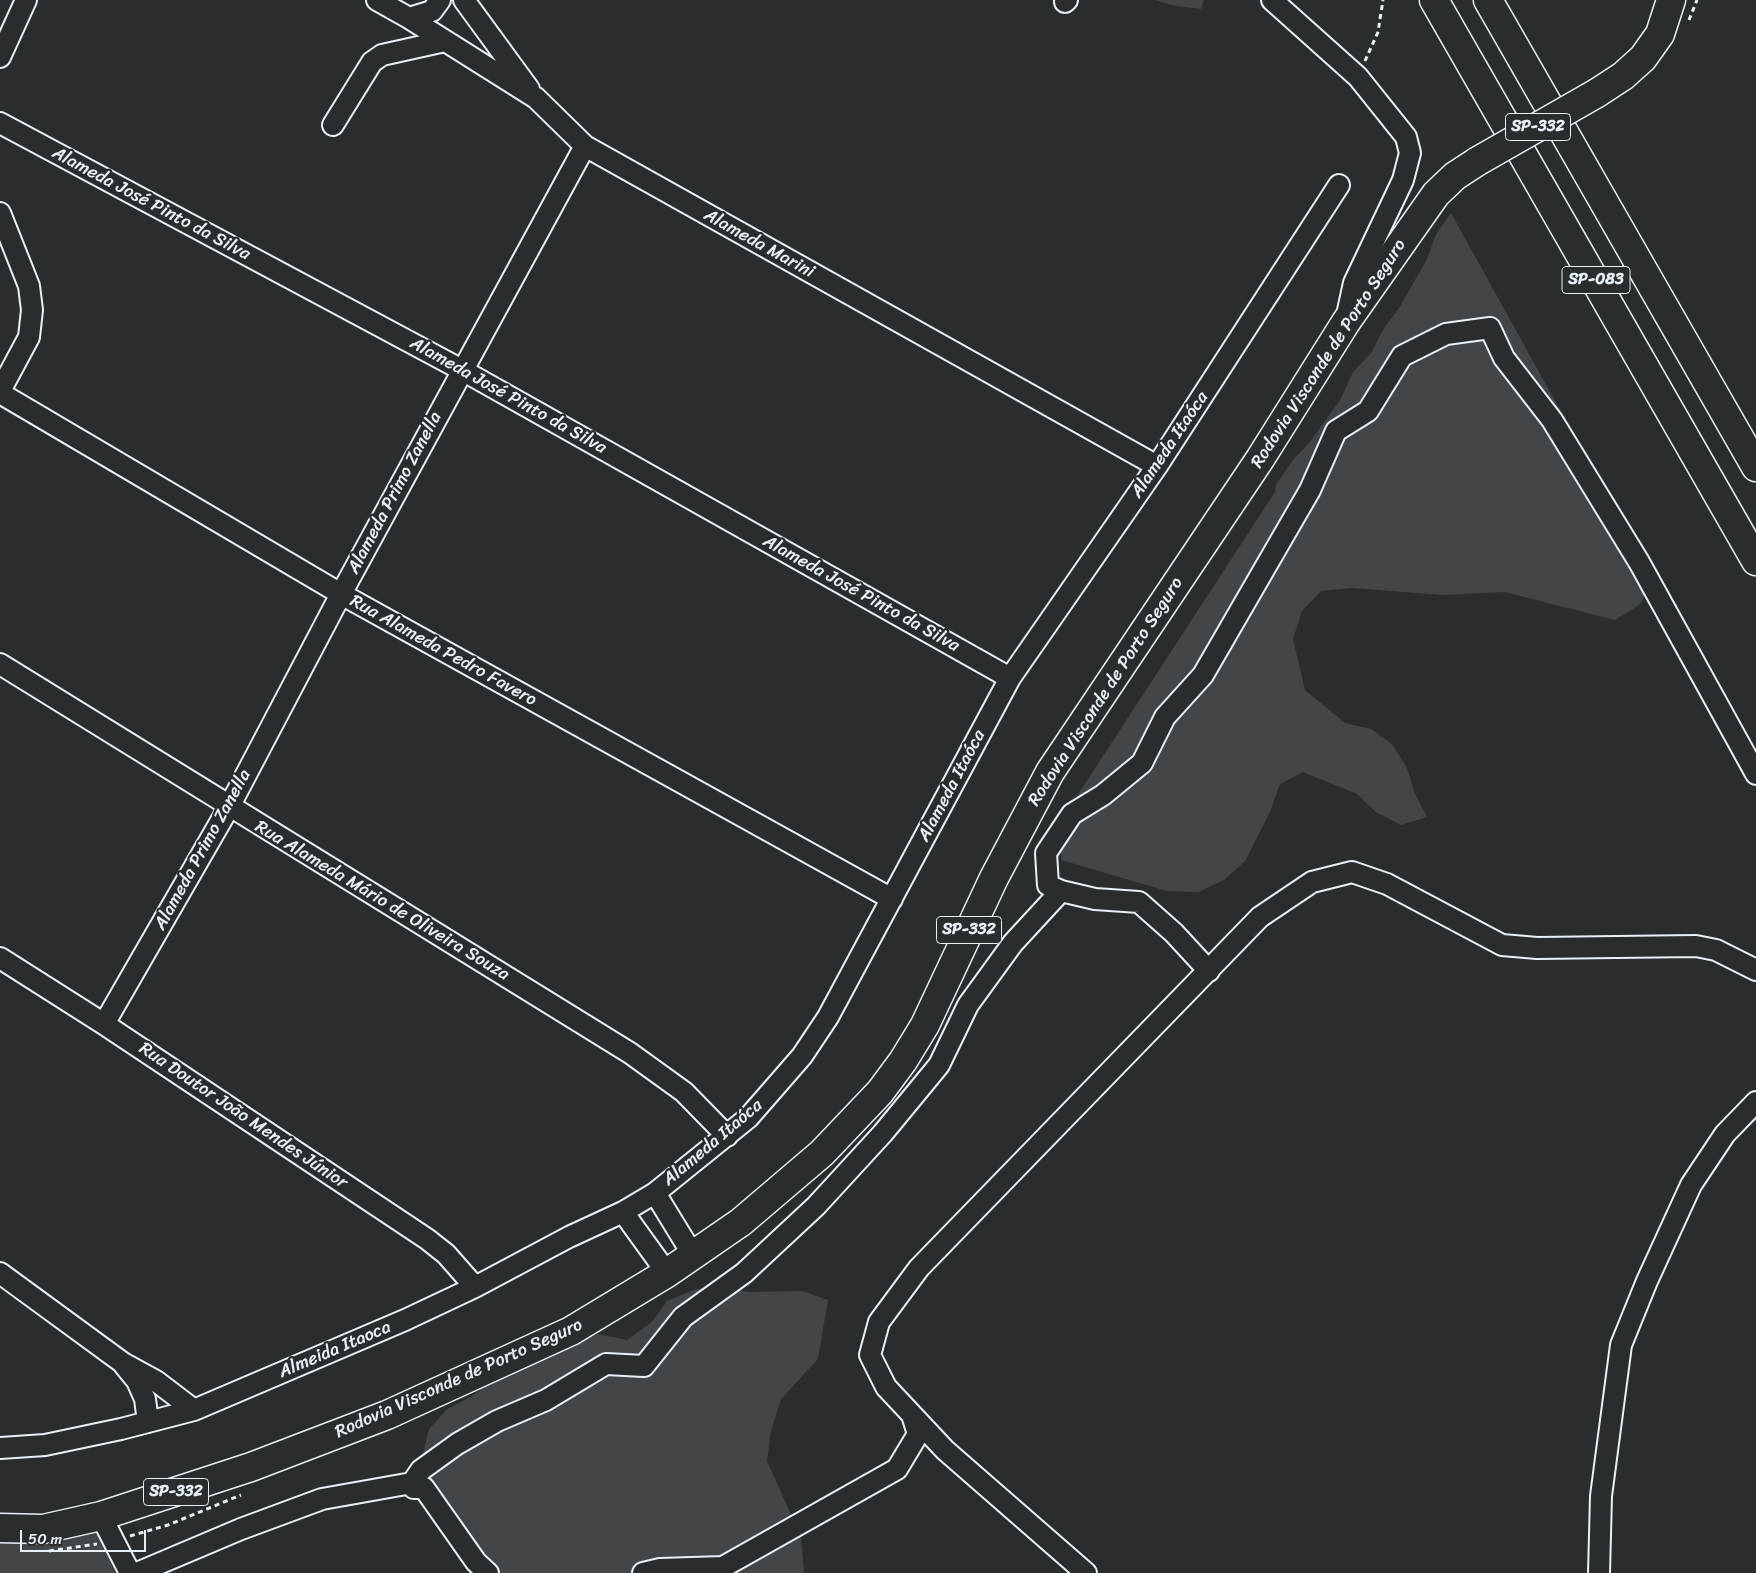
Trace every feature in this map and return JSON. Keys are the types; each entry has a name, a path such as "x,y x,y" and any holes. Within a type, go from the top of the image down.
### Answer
{"main road":[{"name":"SP-083","path":"1434,0 1756,561"},
{"name":"SP-083","path":"1488,0 1756,466"},
{"name":"Rodovia Visconde de Porto Seguro","path":"0,1528 44,1529 101,1516 251,1467 387,1415 571,1331 667,1273 741,1222 822,1153 880,1092 904,1061 925,1025 994,878 1050,772 1260,459 1346,322 1436,194 1455,176 1478,161 1623,76 1643,58 1660,34 1671,0"}],"street":[{"path":"0,57 26,0"},
{"name":"Alameda Marini","path":"377,0 536,98 585,146 1157,466"},
{"path":"409,18 432,11 440,0"},
{"path":"464,0 536,98"},
{"path":"1272,0 1358,76 1406,137 1410,153 1403,180 1354,283 1346,322"},
{"path":"333,125 372,62 382,55 445,41"},
{"name":"Alameda José Pinto da Silva","path":"0,123 462,370 1010,678"},
{"name":"Alameda Primo Zanella","path":"104,1024 229,807 341,594 585,146"},
{"name":"Alameda Itaóca","path":"475,1287 569,1237 623,1212 655,1193 748,1118 802,1056 828,1018 1010,678 1157,466 1339,185"},
{"path":"0,213 29,286 32,310 29,337 0,392"},
{"path":"1209,972 1174,933 1139,902 1095,899 1061,891 1048,885 1046,853 1072,814 1104,795 1142,763 1165,717 1202,675 1260,579 1310,490 1336,432 1368,411 1402,356 1446,334 1490,328 1504,358 1552,420 1639,562 1756,774"},
{"name":"Rua Alameda Pedro Favero","path":"0,392 341,594 892,899"},
{"name":"Rua Alameda Mário de Oliveira Souza","path":"0,664 630,1053 684,1092 727,1136"},
{"path":"1086,1573 945,1450 886,1387 870,1355 879,1322 919,1268 1114,1066 1209,972 1260,917 1312,882 1352,872 1387,884 1502,945 1537,948 1696,946 1716,950 1756,970"},
{"path":"137,1573 242,1529 322,1499 412,1483 421,1470 457,1444 497,1421 546,1400 606,1364 644,1366 683,1317 744,1274 816,1206 883,1133 939,1065 968,1005 1013,943 1061,891"},
{"name":"Rua Doutor João Mendes Júnior","path":"0,958 104,1024 427,1238 446,1254 475,1287"},
{"path":"1599,1573 1601,1496 1621,1344 1647,1280 1691,1185 1725,1134 1756,1102"},
{"path":"655,1193 693,1255"},
{"path":"623,1212 667,1273"},
{"path":"0,1273 123,1363 156,1381 194,1410"},
{"name":"Almeida Itaoca","path":"0,1448 44,1445 194,1410 405,1320 475,1287"},
{"path":"123,1363 137,1381 145,1399 148,1422"},
{"path":"643,1573 660,1569 723,1567 897,1469 918,1434 912,1415"},
{"path":"412,1483 414,1488 424,1488 476,1562 488,1573"},
{"path":"101,1516 130,1573"}],"path":[{"path":"1358,76 1378,32 1383,0"}],"shaded area":[{"path":"1155,0 1204,0 1201,9 1175,6"},
{"path":"1451,213 1616,511 1647,593 1639,605 1615,620 1505,592 1443,595 1352,588 1321,591 1302,611 1293,639 1305,690 1345,723 1371,729 1392,744 1407,768 1415,794 1427,817 1401,825 1376,812 1357,794 1303,772 1280,784 1270,812 1245,861 1224,880 1198,892 1167,891 1061,860 1060,833 1075,799 1275,492 1276,485 1292,461 1310,442 1340,400 1353,372 1371,353 1384,328 1399,308 1427,259 1436,234"},
{"path":"718,1286 748,1292 802,1291 828,1300 818,1359 781,1399 771,1431 767,1461 801,1537 804,1573 484,1573 427,1483 422,1458 429,1429 447,1409 471,1397 491,1381 598,1334 627,1340 652,1322 667,1301 693,1290"},
{"path":"97,1529 115,1573 0,1573 0,1540"}]}
